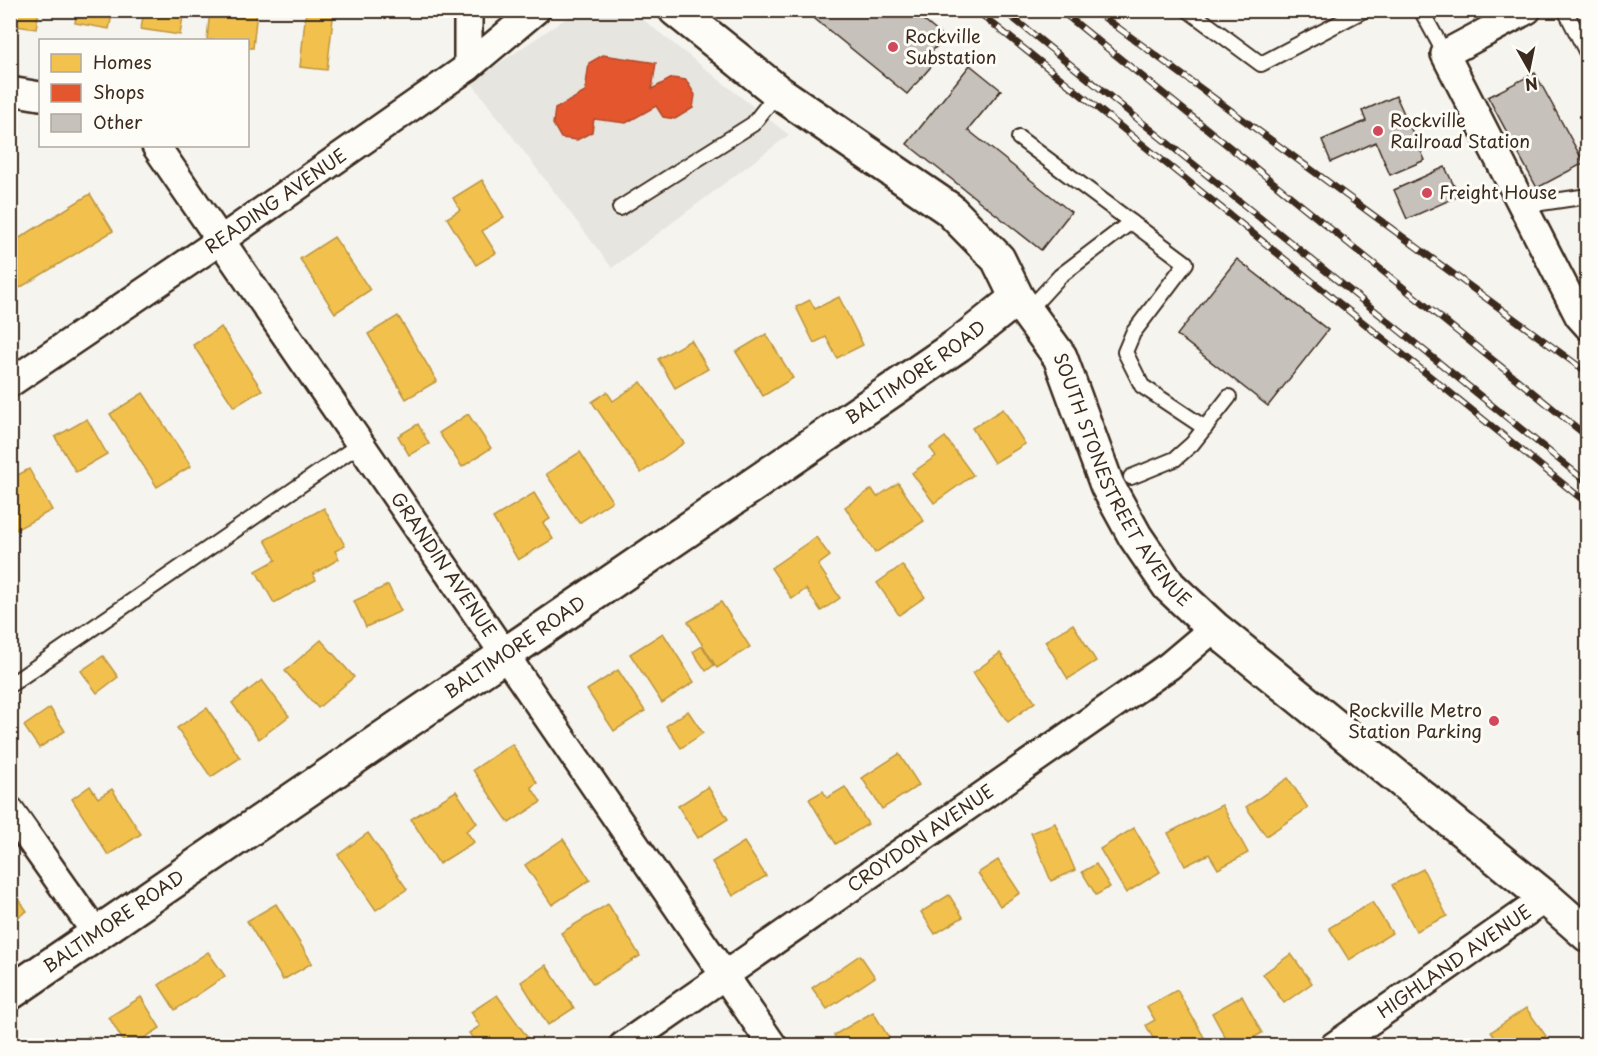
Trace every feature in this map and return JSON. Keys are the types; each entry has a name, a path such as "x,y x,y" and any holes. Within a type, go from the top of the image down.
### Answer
{"main road":[{"name":"SOUTH STONESTREET AVENUE","path":"676,10 778,92 949,209 998,259 1022,305 1060,357 1107,485 1135,536 1170,586 1214,628 1546,898 1587,935"},
{"name":"BALTIMORE ROAD","path":"10,993 958,345 1022,305"}],"street":[{"path":"468,10 468,67"},
{"name":"READING AVENUE","path":"10,383 221,240 468,67 536,10"},
{"path":"1527,10 1444,54 1521,206 1579,316 1587,326"},
{"path":"10,91 39,96"},
{"name":"GRANDIN AVENUE","path":"157,147 504,657 773,1046"},
{"name":"CROYDON AVENUE","path":"623,1046 1169,666 1214,628"},
{"path":"10,811 96,933"},
{"name":"HIGHLAND AVENUE","path":"1334,1046 1546,898"}],"lane":[{"path":"1188,10 1261,63 1364,10"},
{"path":"1421,10 1444,54"},
{"path":"1565,10 1587,55"},
{"path":"620,208 753,124 778,92"},
{"path":"1019,138 1186,263 1133,333 1125,352 1142,386 1205,428"},
{"path":"1521,206 1587,196"},
{"path":"1022,305 1131,222"},
{"path":"1131,477 1175,459 1192,444 1229,397"},
{"path":"10,685 360,444"}],"shaded area":[{"path":"577,11 632,11 789,135 612,268 471,82"}],"building: Homes":[{"path":"10,10 39,10 36,29 10,25"},
{"path":"77,10 113,10 109,29 75,23"},
{"path":"144,10 184,10 180,35 141,29"},
{"path":"210,10 257,10 253,48 249,48 249,39 207,39"},
{"path":"306,10 334,10 327,70 300,67"},
{"path":"379,10 413,10 412,15"},
{"path":"482,180 504,217 482,231 496,253 476,265 447,218 460,210 453,198"},
{"path":"90,194 113,231 13,292 10,244"},
{"path":"334,237 370,290 335,313 300,259"},
{"path":"839,297 863,345 837,358 826,337 814,343 796,307 810,300 815,309"},
{"path":"398,316 437,381 406,399 368,334"},
{"path":"221,327 262,390 234,407 193,345"},
{"path":"766,334 793,378 763,396 736,352"},
{"path":"691,340 708,369 675,388 658,359"},
{"path":"641,382 684,443 641,473 592,402 607,392 613,401"},
{"path":"143,393 191,466 157,487 110,414"},
{"path":"1003,409 1025,444 994,463 972,428"},
{"path":"468,414 491,448 462,467 439,433"},
{"path":"87,419 107,454 76,472 55,437"},
{"path":"418,424 429,444 409,455 398,436"},
{"path":"945,437 973,475 934,503 912,473 936,456 930,448"},
{"path":"580,452 612,501 579,523 546,474"},
{"path":"29,469 52,510 10,533 10,479"},
{"path":"898,483 924,521 875,553 845,507 872,489 877,497"},
{"path":"534,493 550,519 543,523 553,539 518,560 493,518"},
{"path":"324,508 345,546 335,551 339,559 313,574 316,580 274,603 256,571 276,560 265,540"},
{"path":"816,537 830,556 818,565 840,598 821,611 806,589 792,599 771,568"},
{"path":"902,565 925,597 899,615 877,583"},
{"path":"388,585 401,611 366,627 354,601"},
{"path":"721,602 750,647 717,668 688,622"},
{"path":"1073,624 1096,661 1068,679 1045,641"},
{"path":"663,633 694,682 662,703 630,654"},
{"path":"321,640 354,677 318,708 285,671"},
{"path":"702,646 714,665 706,671 693,652"},
{"path":"1000,653 1035,702 1008,722 973,673"},
{"path":"103,656 118,677 97,693 81,671"},
{"path":"618,670 645,711 614,731 587,690"},
{"path":"262,680 289,716 259,739 232,703"},
{"path":"50,708 65,731 39,748 24,726"},
{"path":"207,708 240,758 211,777 177,728"},
{"path":"688,711 703,733 681,748 666,726"},
{"path":"512,744 537,783 531,787 541,802 509,823 473,770"},
{"path":"899,754 919,785 882,809 862,778"},
{"path":"1288,778 1308,808 1266,836 1246,807"},
{"path":"90,786 98,798 112,789 141,834 108,855 72,799"},
{"path":"708,787 728,819 698,838 678,806"},
{"path":"845,787 868,824 836,844 809,799 823,791 827,798"},
{"path":"456,791 477,823 466,831 474,842 439,864 411,819"},
{"path":"1222,805 1248,853 1218,869 1209,854 1185,866 1168,833"},
{"path":"1055,823 1075,870 1051,881 1031,833"},
{"path":"1134,828 1160,872 1126,893 1100,849"},
{"path":"368,833 407,889 376,910 338,855"},
{"path":"563,839 590,880 552,905 525,865"},
{"path":"744,842 766,876 733,896 712,862"},
{"path":"998,860 1020,893 1000,906 978,873"},
{"path":"1096,864 1110,887 1096,895 1082,872"},
{"path":"1423,869 1447,916 1416,931 1392,885"},
{"path":"10,886 27,911 10,922"},
{"path":"949,895 963,917 935,934 921,912"},
{"path":"1372,902 1392,933 1349,960 1329,928"},
{"path":"276,904 312,963 283,980 247,921"},
{"path":"608,904 640,956 593,984 561,933"},
{"path":"208,952 225,976 175,1010 159,985"},
{"path":"1291,954 1312,983 1284,1003 1263,974"},
{"path":"860,955 875,977 827,1009 812,988"},
{"path":"546,965 574,1008 548,1025 521,982"},
{"path":"1177,990 1209,1046 1157,1046 1146,1025 1155,1020 1147,1007"},
{"path":"497,995 528,1038 518,1046 478,1046 469,1033 480,1026 471,1012"},
{"path":"1242,996 1262,1033 1239,1046 1230,1046 1212,1013"},
{"path":"141,997 160,1028 132,1046 126,1046 109,1017"},
{"path":"1526,1008 1546,1036 1533,1046 1500,1046 1491,1032"},
{"path":"873,1012 891,1041 884,1046 840,1046 834,1035"},
{"path":"89,1036 96,1046 75,1046"}],"building: Shops":[{"path":"603,55 656,63 652,89 672,78 686,80 695,95 693,108 675,119 663,117 656,106 626,123 594,119 592,132 577,140 561,138 553,124 555,109 585,92 589,63"}],"building: Other":[{"name":"Rockville Substation","path":"804,10 911,10 945,38 927,56 935,62 907,94"},
{"path":"970,65 1001,90 968,130 1071,212 1041,250 907,144"},
{"path":"1535,73 1584,163 1537,188 1488,97"},
{"name":"Rockville Railroad Station","path":"1396,96 1425,160 1390,175 1376,142 1331,162 1322,140 1366,121 1362,111"},
{"name":"Freight House","path":"1445,167 1459,196 1407,219 1394,190"},
{"path":"1237,259 1328,330 1268,406 1177,335"}],"railway":[{"path":"976,10 1588,504"},
{"path":"1003,10 1588,483"},
{"path":"1060,10 1588,437"},
{"path":"1094,10 1588,373"}],"place":[{"name":"Rockville Substation","path":"893,47"},
{"name":"Rockville Railroad Station","path":"1378,131"},
{"name":"Freight House","path":"1427,193"},
{"name":"Rockville Metro Station Parking","path":"1494,721"}]}
